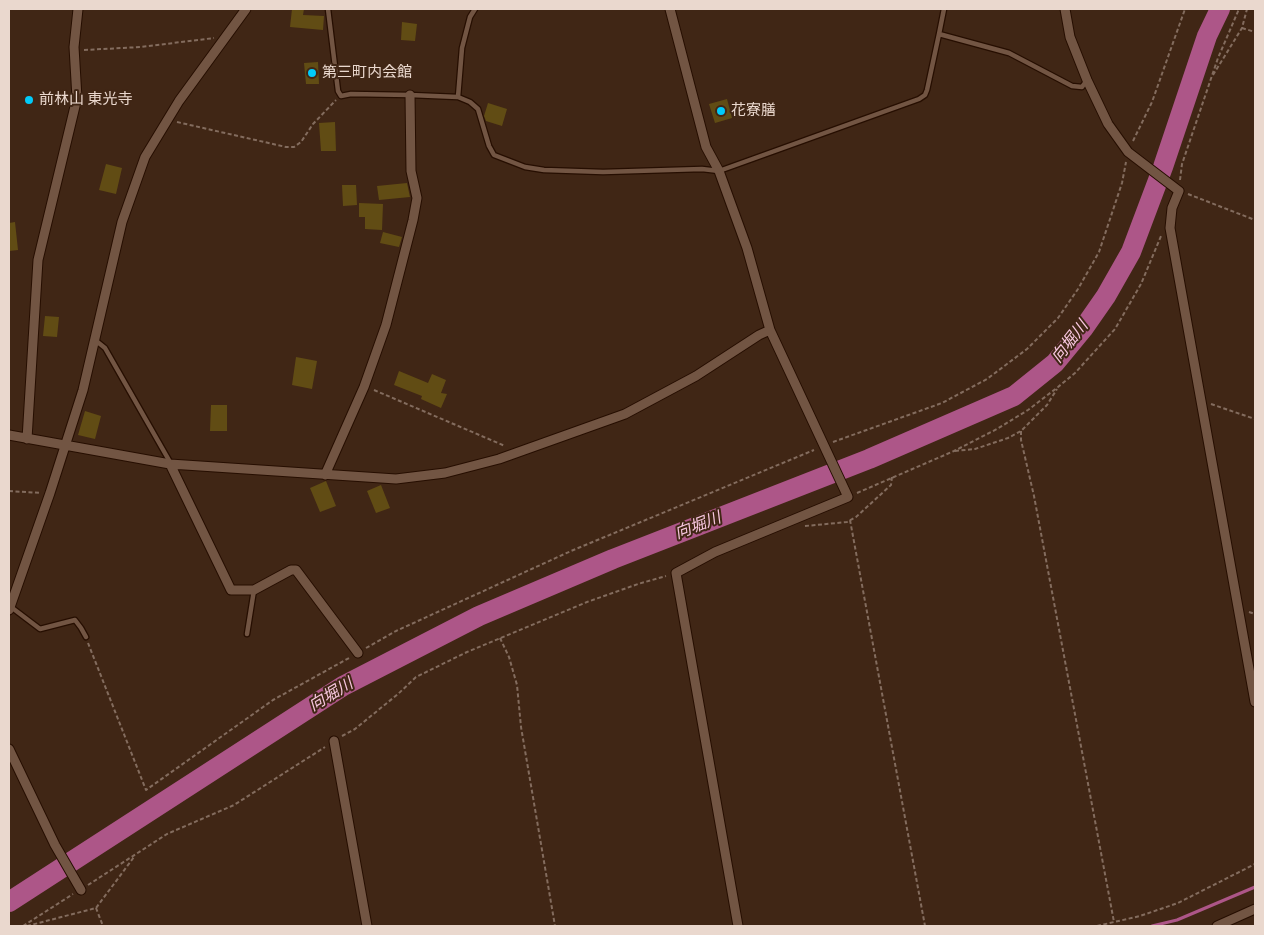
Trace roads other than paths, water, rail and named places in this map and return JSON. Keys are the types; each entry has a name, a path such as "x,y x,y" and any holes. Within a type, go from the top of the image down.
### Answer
{"street":[{"path":"27,439 38,260 77,98 75,51 78,9"},
{"path":"9,608 50,494 82,390 122,222 145,157 179,101 246,9"},
{"path":"670,9 706,147 719,170 747,248 770,330 847,494 715,552 676,573 738,926"},
{"path":"1065,9 1070,37 1087,80 1108,124 1131,153 1176,188 1170,228 1255,702"},
{"path":"325,475 364,387 386,325 411,230 417,198 411,171 410,95"},
{"path":"9,435 170,464 396,479 445,473 499,460 625,414 696,376 770,330"},
{"path":"170,464 231,590 254,590 291,570 296,570 358,653"},
{"path":"334,741 367,926"},
{"path":"9,749 55,845 81,890"},
{"path":"1217,926 1255,909"}],"lane":[{"path":"328,9 338,91 341,96 350,94 458,97 470,102 478,109 489,146 494,154 525,167 544,170 603,172 719,170 919,99 925,95 927,90 944,9"},
{"path":"458,97 462,48 470,17 475,9"},
{"path":"939,34 1009,53 1072,86 1082,86 1087,80"},
{"path":"95,340 105,348 170,464"},
{"path":"247,634 254,590"},
{"path":"9,608 40,629 75,620 86,637"}],"waterway":[{"name":"向堀川","path":"9,902 343,686 479,616 613,559 869,459 1014,396 1055,363 1083,329 1106,296 1131,252 1163,167 1207,36 1220,9"},
{"path":"1152,926 1177,920 1255,887"}],"place":[{"name":"第三町内会館","path":"312,73"},
{"name":"前林山 東光寺","path":"29,100"},
{"name":"花寮膳","path":"721,111"}]}
